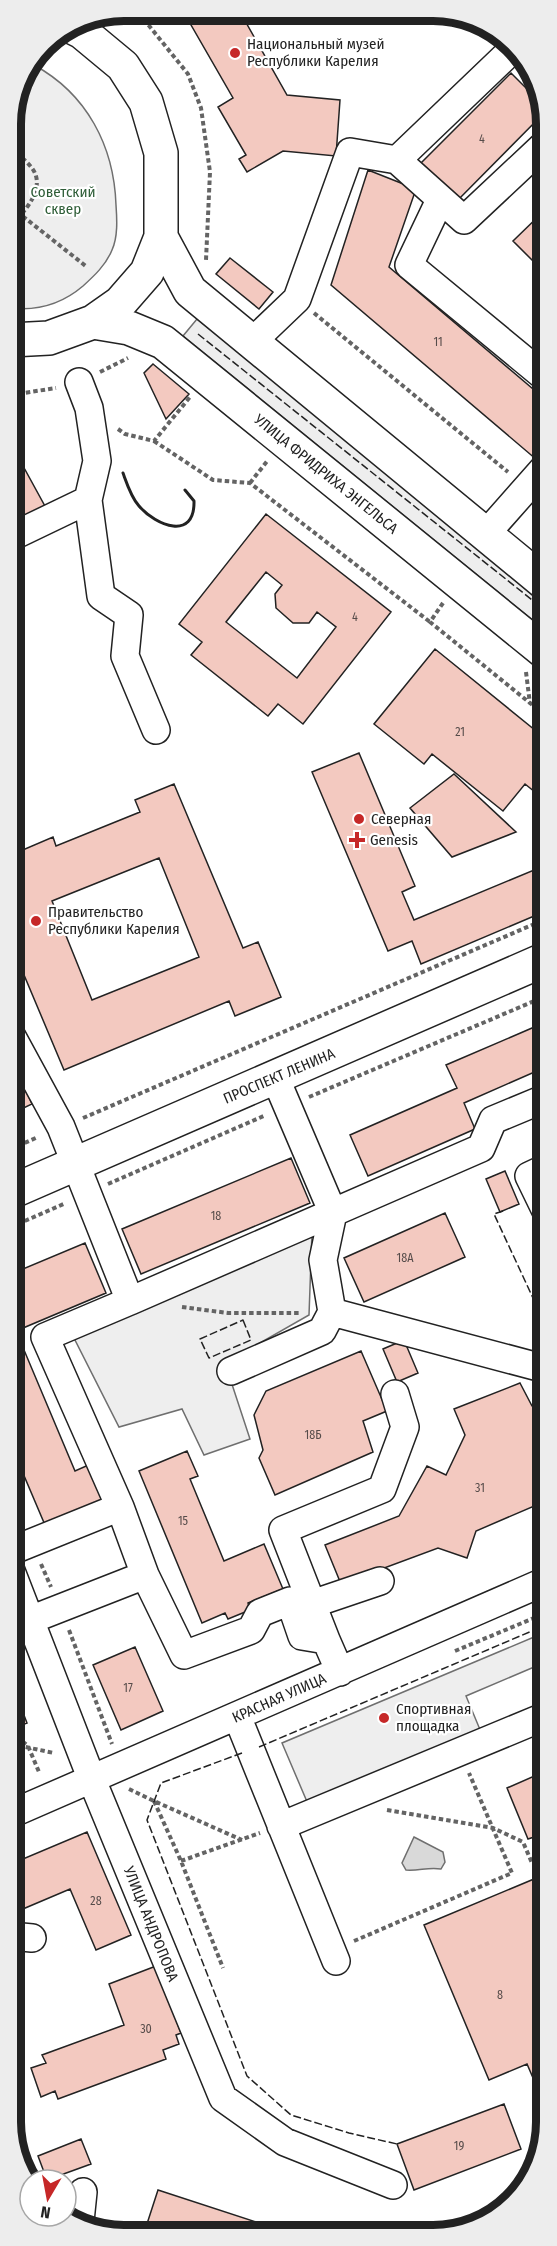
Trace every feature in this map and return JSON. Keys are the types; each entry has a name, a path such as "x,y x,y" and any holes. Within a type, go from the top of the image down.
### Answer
{"main road":[{"path":"21,339 49,338 93,322 120,303 147,272 161,237 161,153 146,102 123,66 80,31"},
{"path":"161,237 190,291 536,576"},
{"name":"УЛИЦА ФРИДРИХА ЭНГЕЛЬСА","path":"93,322 129,328 163,342 536,661"},
{"name":"ПРОСПЕКТ ЛЕНИНА","path":"21,1188 536,963"}],"street":[{"path":"397,160 508,53"},
{"path":"251,343 297,299 350,152 397,160 464,220 536,153"},
{"path":"440,200 409,265 536,370"},
{"path":"79,382 89,408 97,460 88,500 101,596 129,615 125,656 156,730"},
{"path":"485,535 536,477"},
{"path":"21,532 88,500"},
{"path":"21,1058 61,1127 130,1301"},
{"path":"231,1371 322,1331 332,1312 323,1260 333,1213 275,1077"},
{"path":"326,1640 302,1636 290,1601 260,1613 251,1630 184,1655 145,1575 120,1508 45,1337 481,1148 494,1120 536,1102"},
{"path":"536,1173 529,1176 536,1190"},
{"path":"332,1312 536,1366"},
{"path":"339,1672 283,1530 382,1489 405,1427 395,1394"},
{"path":"21,1547 120,1508"},
{"path":"30,1620 145,1575"},
{"path":"312,1604 381,1581"},
{"name":"КРАСНАЯ УЛИЦА","path":"21,1810 536,1585"},
{"name":"УЛИЦА АНДРОПОВА","path":"21,1597 92,1780 223,2098 285,2142 393,2185"},
{"path":"237,1716 334,1956"},
{"path":"281,1826 536,1720"},
{"path":"81,2215 83,2192"}],"path":[{"path":"145,21 188,74 201,108 210,172 206,271"},
{"path":"21,158 36,176 35,190 21,216 87,267"},
{"path":"297,299 527,487"},
{"path":"21,394 51,390 79,382 130,357"},
{"path":"154,441 194,393"},
{"path":"89,408 125,434 154,441 213,480 250,483 430,622 536,708"},
{"path":"250,483 270,456"},
{"path":"430,622 446,598"},
{"path":"530,704 536,661"},
{"path":"21,1145 536,923"},
{"path":"174,1306 228,1313 332,1312"},
{"path":"21,1740 28,1746 39,1772"},
{"path":"21,1745 54,1753"},
{"path":"334,1956 512,1873 460,1753"},
{"path":"129,1788 154,1802 244,1839 181,1861"},
{"path":"154,1802 181,1861 223,1968"},
{"path":"386,1810 493,1828 523,1842 532,1863 536,1862"}],"green space":[{"name":"Советский сквер","path":"38,67 69,91 83,106 94,124 110,162 117,216 114,245 106,261 95,274 83,286 58,302 21,309 21,117 29,85"},
{"path":"197,319 536,589 536,623 183,336"},
{"path":"312,1232 309,1315 225,1363 250,1439 204,1455 182,1409 119,1427 74,1338"},
{"path":"536,1636 536,1666 466,1696 481,1732 308,1804 282,1743"}],"shaded area":[{"path":"414,1837 443,1852 445,1862 441,1869 406,1870 402,1863"}],"building":[{"name":"Национальный музей Республики Карелия","path":"189,21 245,21 287,95 340,100 336,156 283,151 247,172 239,159 246,155 218,107 233,98"},
{"path":"511,73 532,94 536,121 456,202 419,165"},
{"path":"368,170 416,189 389,267 536,392 536,459 331,285"},
{"path":"536,219 536,264 513,241"},
{"path":"230,258 273,292 259,309 216,274"},
{"path":"153,364 189,394 166,419 144,373"},
{"path":"21,462 46,508 21,524"},
{"path":"266,514 391,612 303,724 278,704 268,716 191,655 202,642 179,624","holes":["266,572 282,585 275,594 276,608 293,623 309,623 317,612 336,627 297,678 226,622"]},
{"name":"Северная","path":"435,649 536,731 536,793 525,784 503,811 432,754 424,764 374,724"},
{"name":"Северная","path":"359,753 415,886 402,892 414,920 536,869 536,915 421,964 412,941 388,951 312,772"},
{"path":"454,774 516,832 452,857 410,808"},
{"name":"Правительство Республики Карелия","path":"174,784 243,948 258,942 281,997 235,1016 229,1001 64,1070 21,968 21,851 53,837 56,846 140,812 135,800","holes":["159,858 199,957 92,1000 52,901"]},
{"path":"536,1026 536,1071 464,1103 475,1129 368,1176 350,1135 457,1088 446,1065"},
{"path":"21,1078 32,1104 21,1109"},
{"path":"291,1158 310,1203 141,1274 122,1229"},
{"path":"505,1171 519,1204 500,1212 486,1179"},
{"path":"445,1213 465,1257 364,1302 344,1258"},
{"path":"85,1243 106,1293 21,1329 21,1270"},
{"path":"404,1340 418,1373 397,1382 383,1349"},
{"path":"21,1343 75,1471 93,1463 108,1499 45,1525 21,1469"},
{"path":"361,1351 387,1411 363,1421 373,1452 275,1495 259,1458 263,1450 254,1415 266,1391"},
{"path":"520,1383 532,1406 536,1408 536,1505 476,1531 467,1558 438,1548 341,1584 325,1545 399,1516 427,1466 446,1475 465,1435 454,1409"},
{"path":"187,1451 198,1476 190,1479 224,1561 264,1544 283,1589 248,1603 250,1610 228,1619 225,1613 202,1623 139,1471"},
{"path":"135,1647 163,1711 121,1730 93,1665"},
{"path":"21,1707 27,1723 21,1725"},
{"path":"536,1775 536,1836 528,1839 507,1788"},
{"path":"87,1832 131,1935 96,1950 70,1889 21,1910 21,1860"},
{"path":"536,1878 536,2085 527,2064 489,2080 424,1925"},
{"path":"156,1966 181,2033 176,2035 179,2044 163,2050 166,2059 58,2099 55,2091 41,2097 31,2068 46,2063 42,2055 124,2025 109,1984"},
{"path":"504,2104 521,2149 414,2190 397,2144"},
{"path":"81,2139 91,2164 78,2169 42,2168 38,2156"},
{"path":"158,2190 265,2225 147,2225"}],"fence":[{"path":"198,334 536,603"},
{"path":"503,1211 494,1214 536,1304"},
{"path":"243,1320 251,1340 209,1358 200,1339 243,1320"},
{"path":"259,1747 536,1629"},
{"path":"242,1753 161,1783 147,1820 247,2076 291,2115 349,2133 397,2144"}],"wall":[{"path":"123,473 131,495 139,506 164,524 182,525 193,514 194,501 185,490"}],"place":[{"name":"Национальный музей Республики Карелия","path":"235,53"},
{"name":"Северная","path":"359,819"},
{"name":"Genesis","path":"357,840"},
{"name":"Правительство Республики Карелия","path":"36,921"},
{"name":"Спортивная площадка","path":"384,1718"}]}
